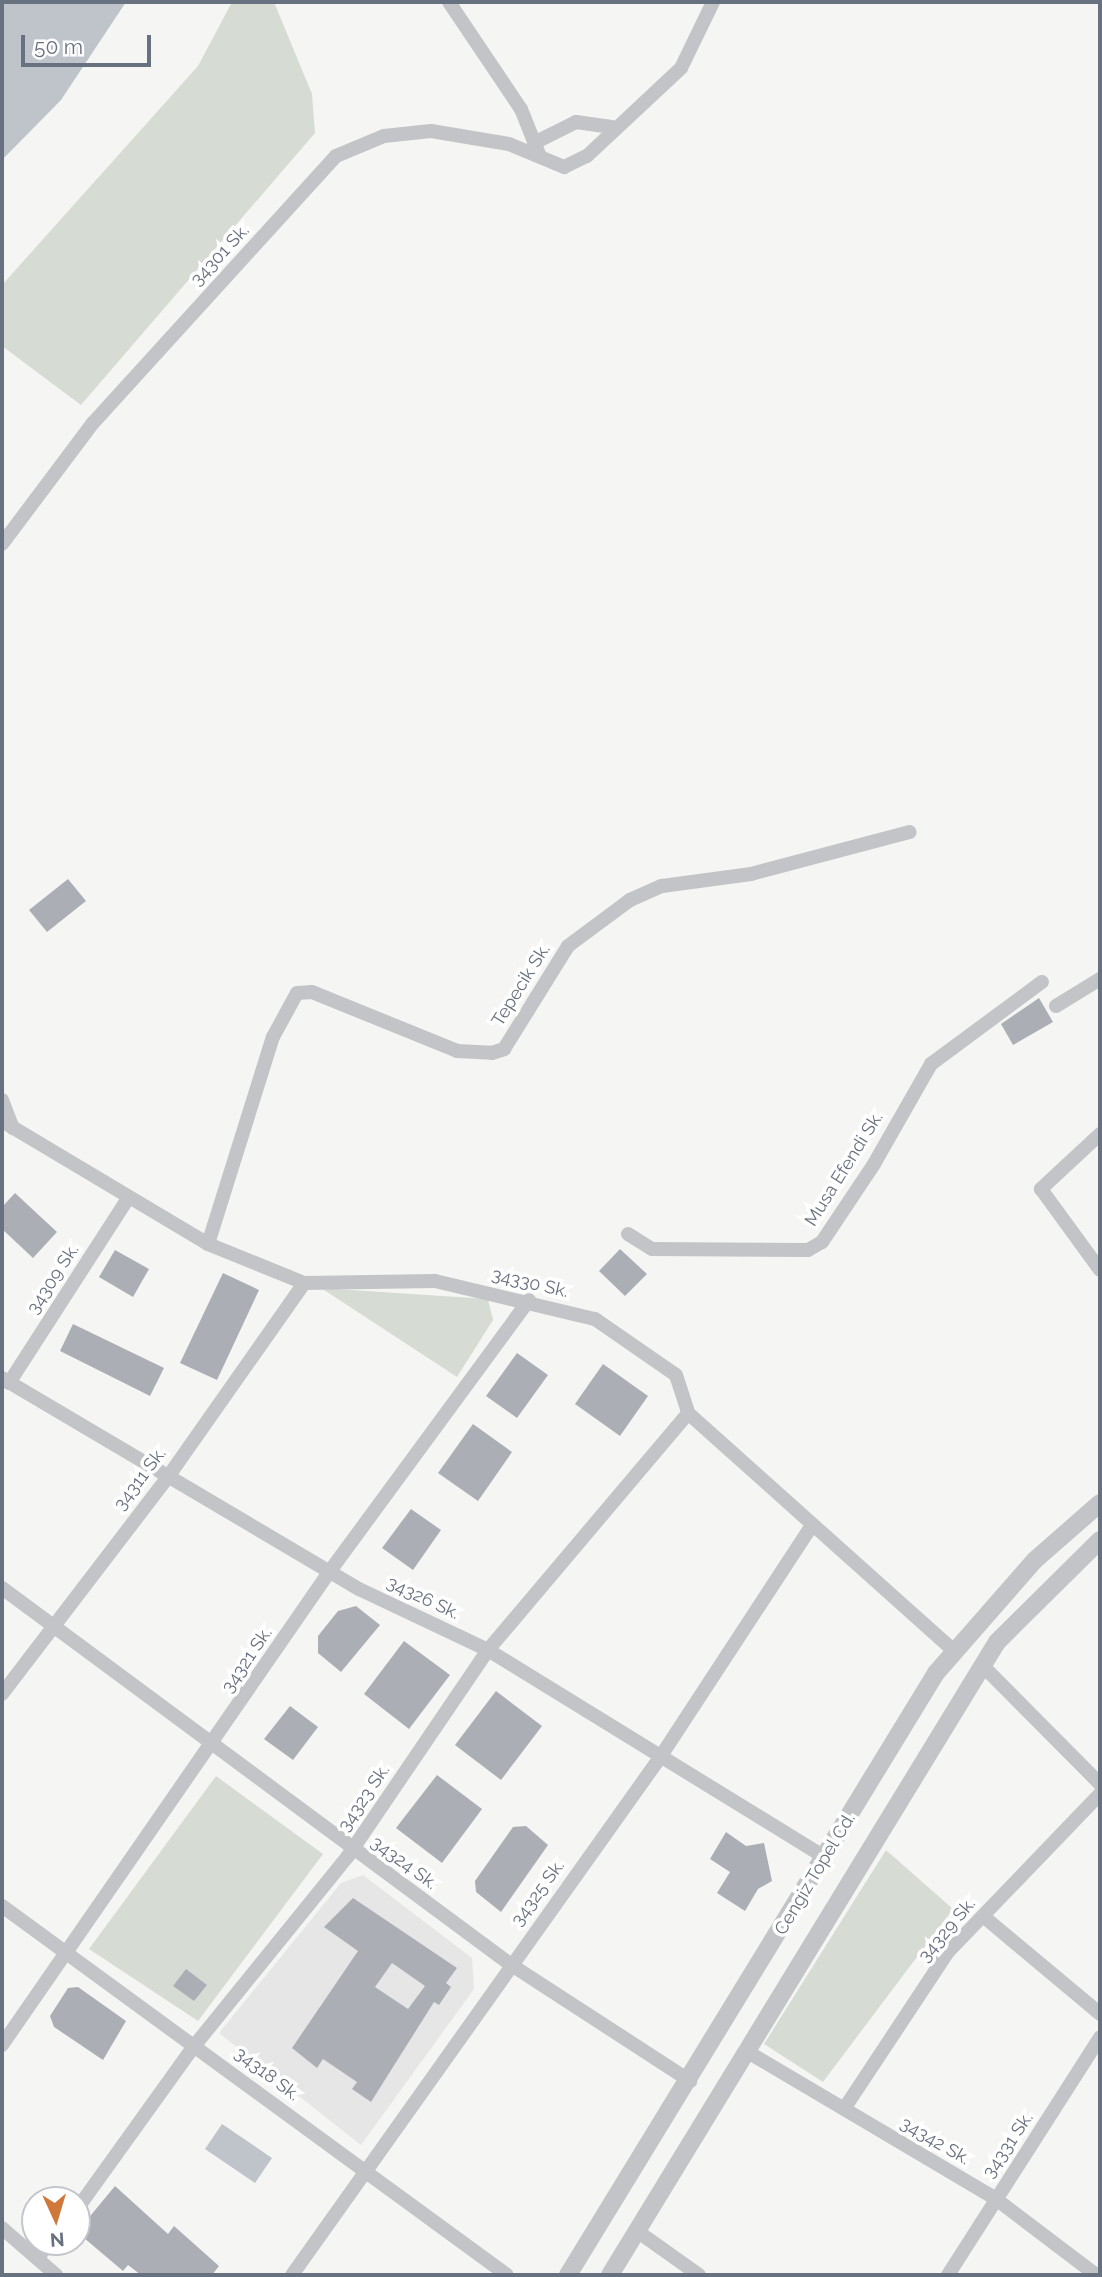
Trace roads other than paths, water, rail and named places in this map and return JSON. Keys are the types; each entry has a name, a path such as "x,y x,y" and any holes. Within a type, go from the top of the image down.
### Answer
{"street":[{"path":"449,2 522,109 536,148 576,122 612,127 681,68 713,2"},
{"name":"34301 Sk.","path":"2,544 93,423 335,156 384,136 431,131 536,148 564,167 587,156 612,127"},
{"name":"Tepecik Sk.","path":"208,1244 273,1037 297,993 312,992 457,1051 492,1054 504,1049 568,946 630,900 662,886 751,874 910,832"},
{"path":"1056,1006 1100,979"},
{"name":"Musa Efendi Sk.","path":"628,1234 652,1249 808,1250 822,1241 874,1164 932,1064 1042,982"},
{"path":"2,1100 14,1132"},
{"name":"34330 Sk.","path":"2,1121 14,1132 208,1244 304,1283 435,1281 529,1300 595,1319 676,1375 688,1413 810,1528 954,1651"},
{"path":"1100,1134 1041,1189 1100,1270"},
{"name":"34309 Sk.","path":"6,1381 129,1197"},
{"name":"34311 Sk.","path":"2,1694 52,1625 170,1474 304,1283"},
{"name":"34321 Sk.","path":"2,2045 215,1743 330,1571 529,1300"},
{"name":"34326 Sk.","path":"6,1381 170,1474 330,1571 488,1650 659,1759 826,1858"},
{"name":"34323 Sk.","path":"91,2190 195,2045 353,1849 488,1650 688,1413"},
{"name":"Cengiz Topel Cd.","path":"568,2275 954,1651 1035,1560 1100,1503"},
{"name":"34325 Sk.","path":"292,2275 510,1964 659,1759 810,1528"},
{"name":"Cengiz Topel Cd.","path":"610,2275 982,1665 1100,1540"},
{"name":"34324 Sk.","path":"2,1588 215,1743 510,1964 690,2081"},
{"path":"982,1665 1100,1784"},
{"name":"34329 Sk.","path":"844,2109 948,1952 1100,1794"},
{"name":"34318 Sk.","path":"2,1906 508,2275"},
{"path":"983,1916 1100,2014"},
{"name":"34331 Sk.","path":"948,2275 1100,2037"},
{"name":"34342 Sk.","path":"746,2052 996,2199 1096,2275"},
{"path":"2,2228 53,2274"},
{"path":"637,2231 699,2275"}]}
